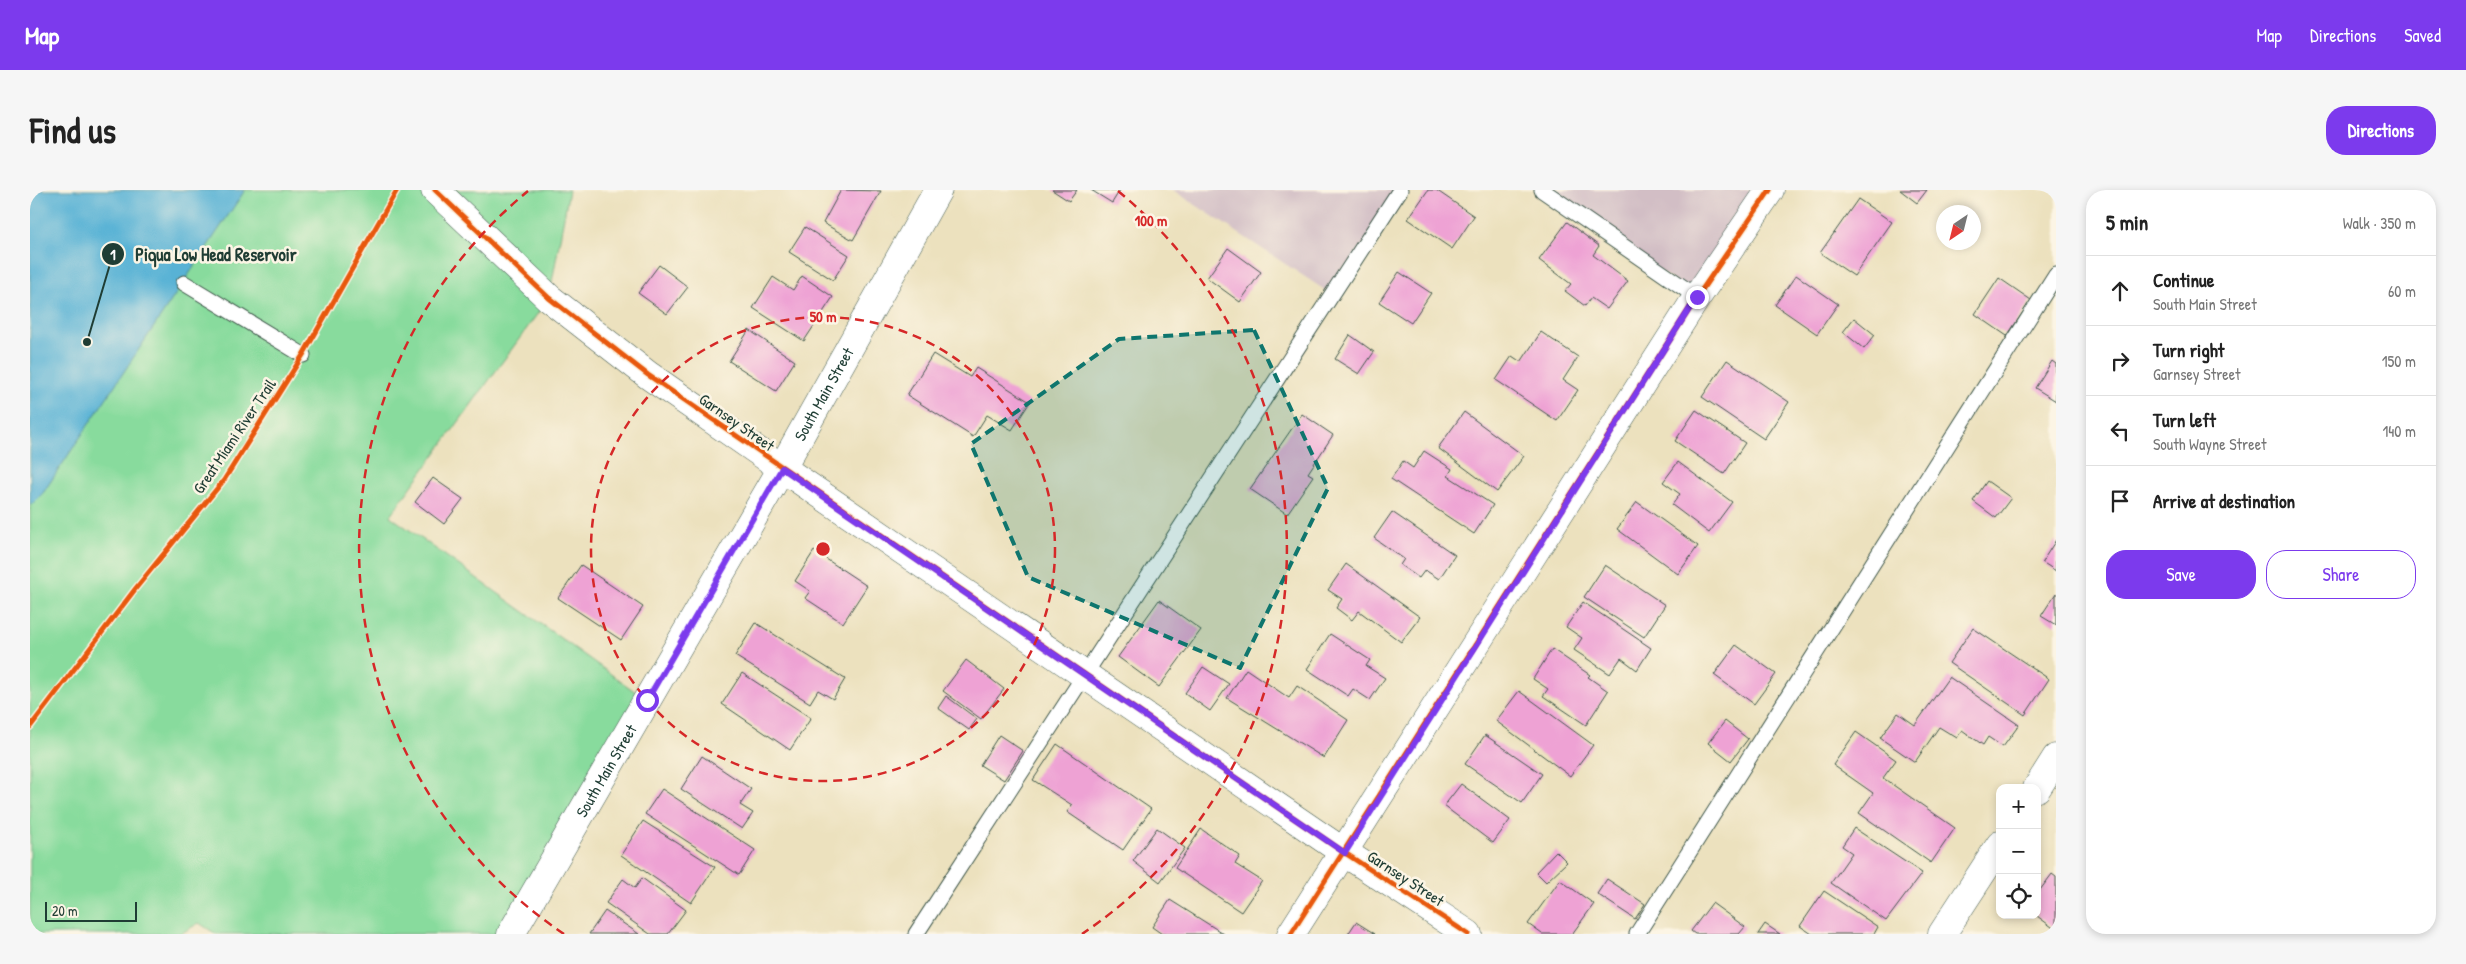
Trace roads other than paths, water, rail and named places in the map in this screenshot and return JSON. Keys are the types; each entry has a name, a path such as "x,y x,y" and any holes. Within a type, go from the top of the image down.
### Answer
{"street":[{"name":"South Main Street","path":"511,934 782,468 938,190"},
{"path":"1291,934 1345,853 1697,297 1770,190"},
{"name":"Garnsey Street","path":"436,191 549,298 648,375 1345,853 1468,934"},
{"path":"2040,784 2056,758"},
{"path":"1942,934 1996,851"}],"lane":[{"path":"916,934 1400,190"},
{"path":"1542,190 1697,297"},
{"path":"1637,934 2056,275"},
{"path":"184,283 303,355"}],"water":[{"path":"30,190 245,190 43,493 30,506"}],"place":[{"name":"Piqua Low Head Reservoir","path":"87,342"}]}
